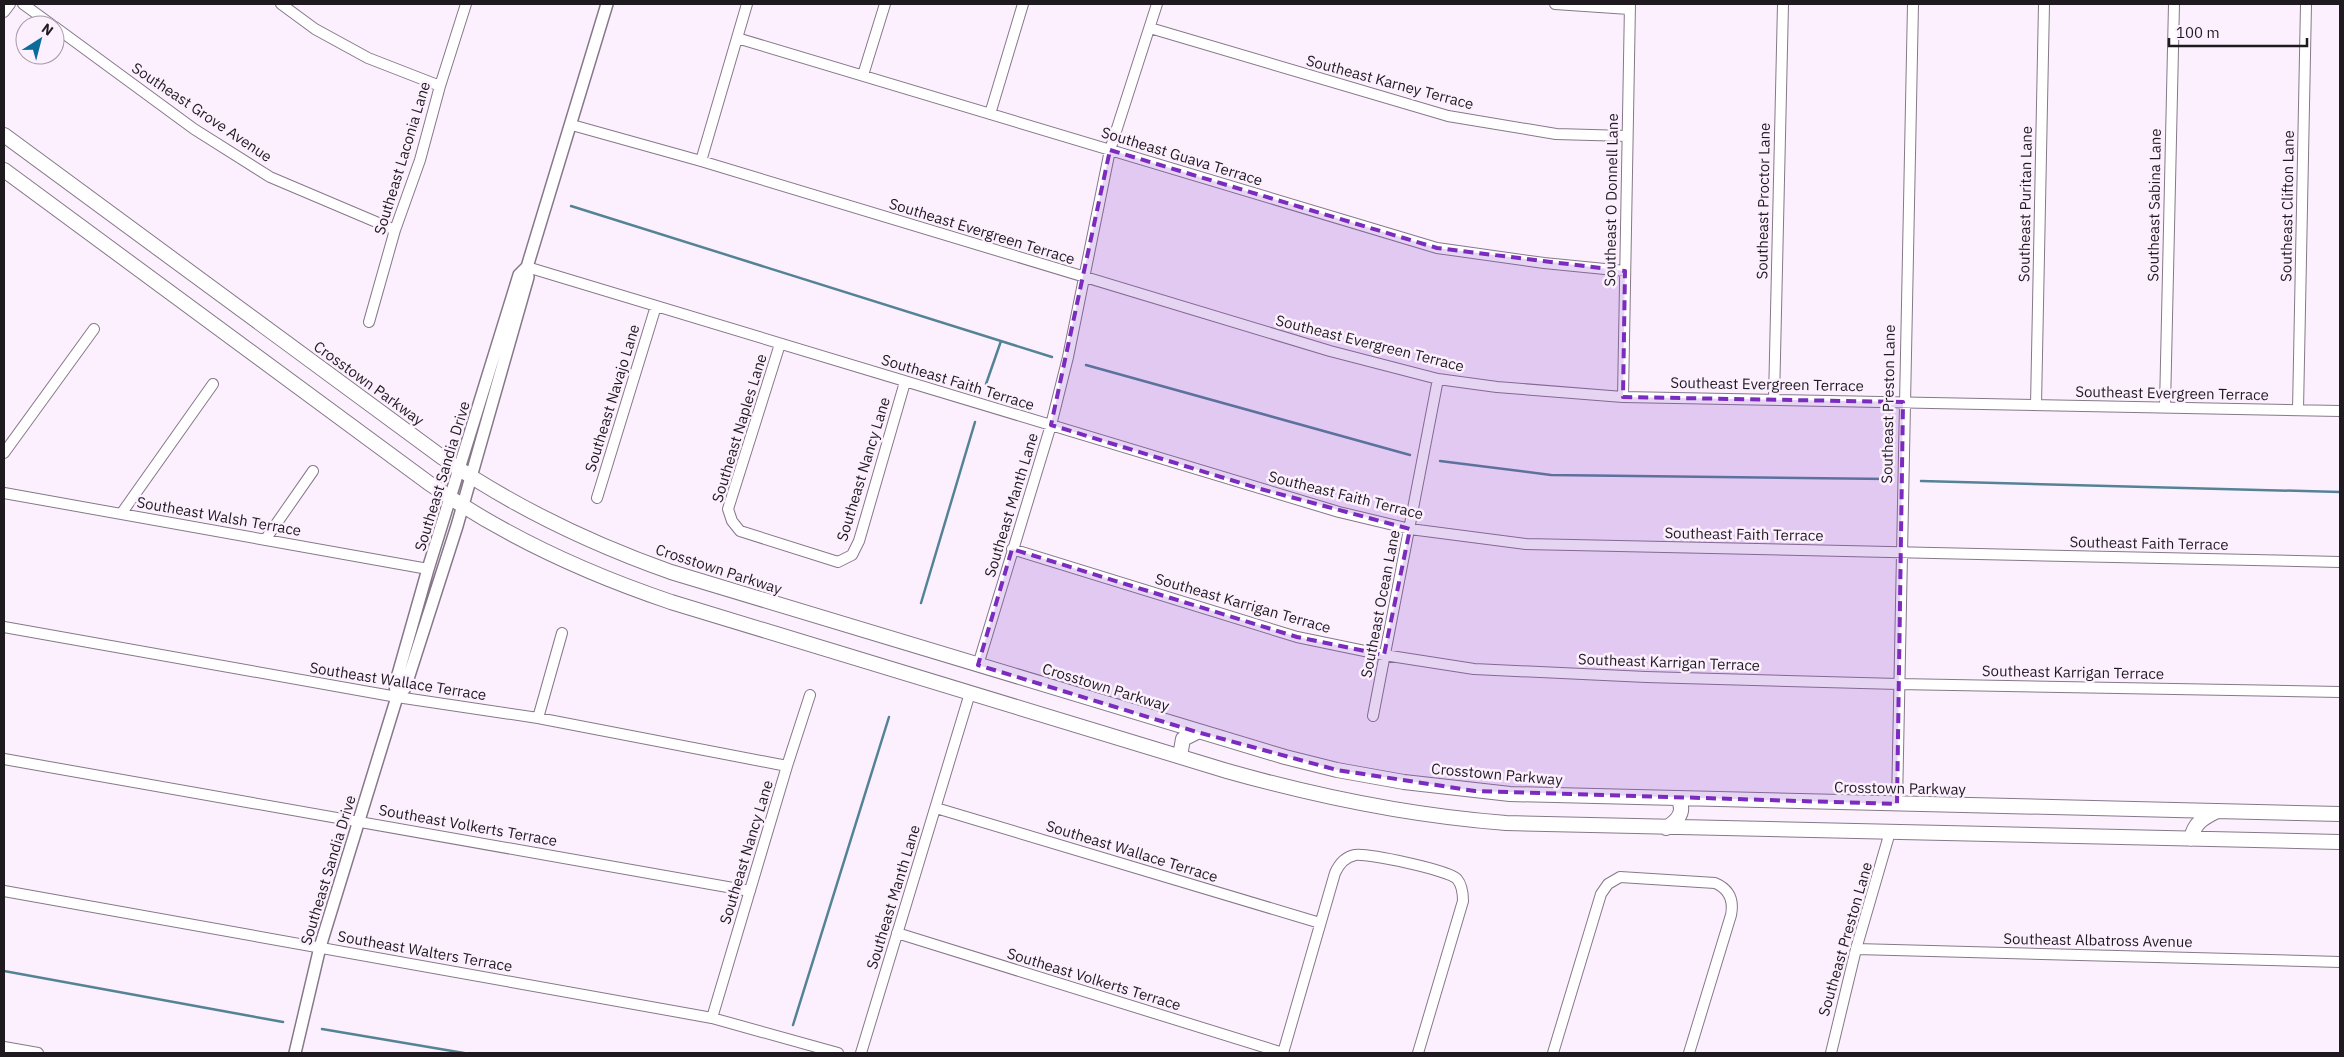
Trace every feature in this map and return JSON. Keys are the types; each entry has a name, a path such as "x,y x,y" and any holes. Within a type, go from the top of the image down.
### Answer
{"main road":[{"name":"Crosstown Parkway","path":"4,135 459,469 546,521 627,557 689,578 1197,732 1337,770 1439,787 1519,794 2340,814"},
{"path":"4,170 457,502 539,549 627,587 1180,756 1308,792 1416,813 1506,823 2340,842"},
{"path":"1180,756 1183,739 1197,732"},
{"path":"1666,828 1681,813 1681,804 1678,799"},
{"path":"2191,839 2196,824 2204,817 2217,811"}],"street":[{"path":"4,12 10,4"},
{"path":"23,4 38,15"},
{"path":"281,4 315,29 368,58 440,86"},
{"name":"Southeast Laconia Lane","path":"369,322 395,230 420,160 440,86 466,4"},
{"name":"Southeast Sandia Drive","path":"397,697 395,685 428,569 457,502 471,477 528,277 527,268 572,125 607,4"},
{"path":"701,161 747,4"},
{"path":"863,74 885,4"},
{"path":"990,114 1023,4"},
{"name":"Southeast Manth Lane","path":"978,665 1051,425 1068,357 1110,150 1158,4"},
{"path":"1555,4 1629,6"},
{"name":"Southeast Proctor Lane","path":"1774,400 1783,4"},
{"name":"Southeast Preston Lane","path":"1897,804 1903,402 1913,4"},
{"name":"Southeast Puritan Lane","path":"2036,405 2044,4"},
{"name":"Southeast Sabina Lane","path":"2165,407 2174,4"},
{"name":"Southeast Clifton Lane","path":"2298,410 2306,4"},
{"name":"Southeast O Donnell Lane","path":"1623,397 1629,6"},
{"name":"Southeast Karney Terrace","path":"1150,28 1448,116 1556,134 1627,136"},
{"name":"Southeast Grove Avenue","path":"65,34 194,129 270,177 395,230"},
{"name":"Southeast Guava Terrace","path":"737,38 863,74 1437,248 1544,263 1624,271"},
{"name":"Southeast Evergreen Terrace","path":"572,125 701,161 1330,351 1438,379 1497,387 1623,397 2340,411"},
{"name":"Southeast Sandia Drive","path":"295,1053 320,947 397,697 405,688 457,502 459,469 519,275 527,268"},
{"name":"Southeast Faith Terrace","path":"527,268 1257,488 1410,529 1526,544 2340,562"},
{"name":"Southeast Navajo Lane","path":"597,498 656,306"},
{"path":"4,453 94,329"},
{"name":"Southeast Naples Lane","path":"732,521 728,509 780,344"},
{"name":"Southeast Ocean Lane","path":"1373,716 1438,379"},
{"name":"Southeast Nancy Lane","path":"732,521 740,531 838,562 852,555 859,541 905,382"},
{"path":"121,514 214,384"},
{"path":"265,540 314,471"},
{"name":"Southeast Walsh Terrace","path":"4,493 428,569"},
{"name":"Southeast Karrigan Terrace","path":"1012,549 1297,637 1384,655 1474,669 1646,678 2340,692"},
{"name":"Southeast Wallace Terrace","path":"4,627 397,697 538,718 787,766"},
{"path":"538,718 562,633"},
{"name":"Southeast Manth Lane","path":"861,1053 970,693"},
{"name":"Southeast Nancy Lane","path":"712,1018 810,695"},
{"name":"Southeast Volkerts Terrace","path":"4,759 359,820 750,891"},
{"name":"Southeast Wallace Terrace","path":"936,808 1320,923"},
{"name":"Southeast Preston Lane","path":"1832,1053 1856,949 1890,832"},
{"path":"1283,1053 1335,873 1342,862 1356,855 1450,873 1457,878 1463,893 1463,901 1418,1053"},
{"path":"1553,1053 1604,888 1620,877 1715,883 1722,886 1732,900 1731,915 1689,1053"},
{"name":"Southeast Walters Terrace","path":"4,891 712,1018 838,1053"},
{"name":"Southeast Volkerts Terrace","path":"897,933 1283,1053"},
{"name":"Southeast Albatross Avenue","path":"1856,949 2340,962"},
{"path":"4,1047 38,1053"}],"highlighted area":[{"path":"1110,150 1437,248 1625,271 1623,397 1903,402 1897,804 1475,791 1337,770 1197,732 978,665 1012,549 1297,637 1384,655 1410,529 1257,488 1051,425"}],"waterway":[{"path":"571,206 1052,357"},
{"path":"986,384 1001,341"},
{"path":"1086,365 1410,455"},
{"path":"921,603 975,422"},
{"path":"1440,461 1551,475 1889,479"},
{"path":"1921,481 2340,492"},
{"path":"793,1025 889,717"},
{"path":"4,971 283,1022"},
{"path":"322,1029 464,1053"}]}
